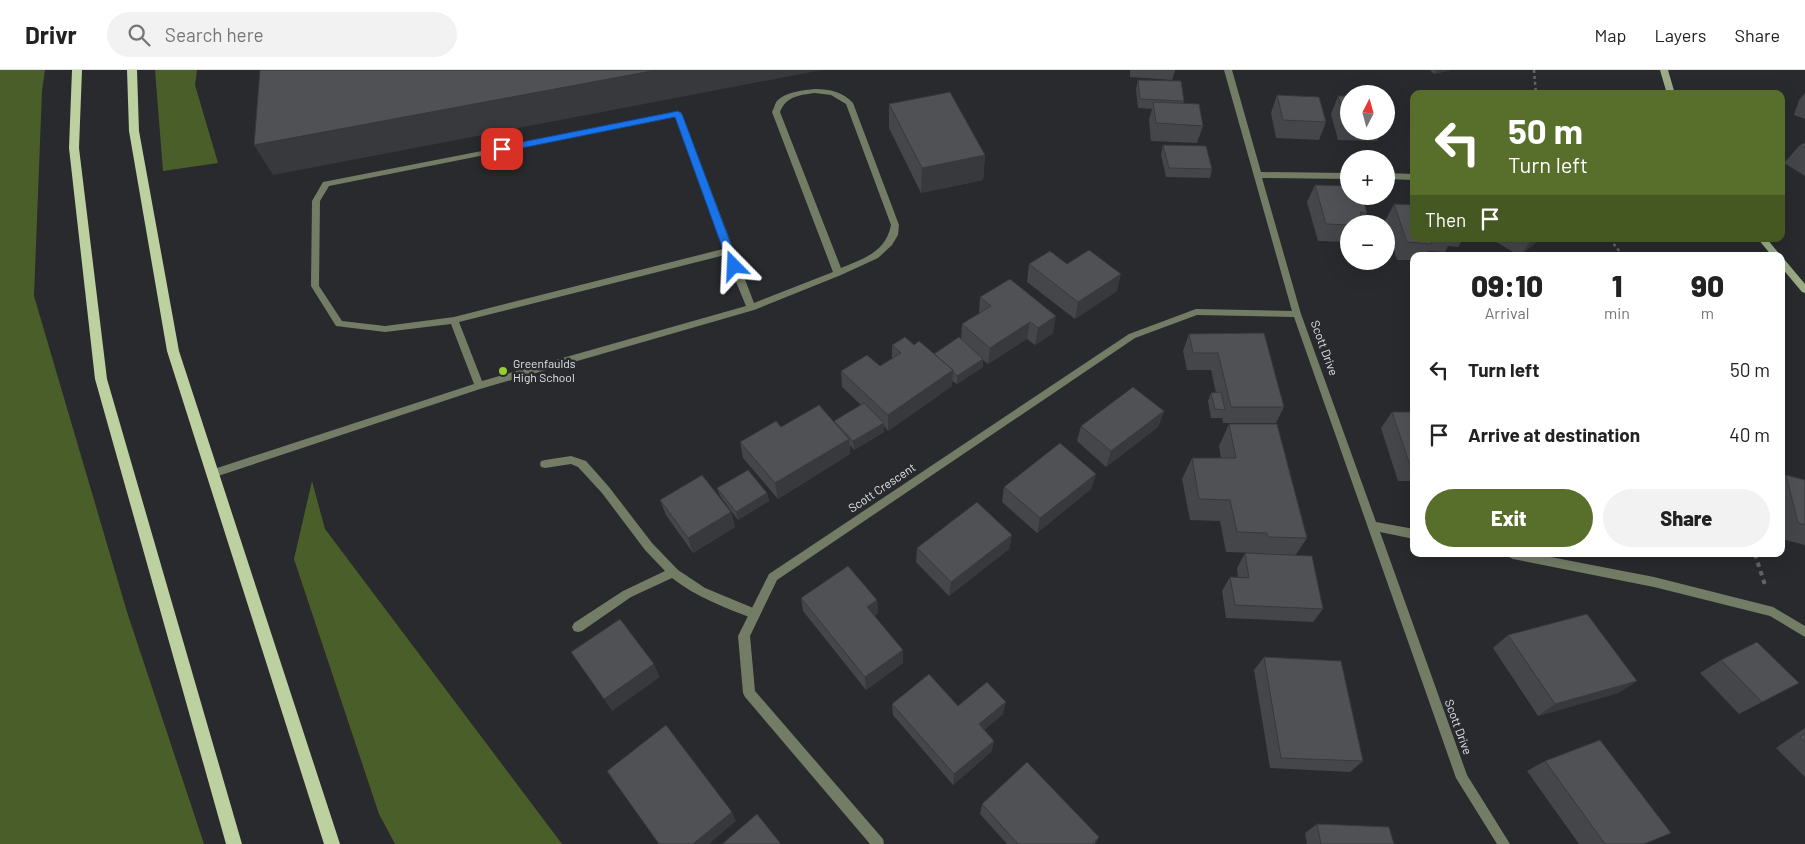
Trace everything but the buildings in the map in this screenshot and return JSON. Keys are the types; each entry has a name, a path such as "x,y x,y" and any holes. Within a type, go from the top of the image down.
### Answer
{"main road":[{"path":"78,70 74,148 101,380 234,844"},
{"path":"132,70 134,131 173,351 332,844"}],"street":[{"name":"Scott Drive","path":"1228,70 1297,314 1372,526 1462,778 1504,844"},
{"path":"1664,70 1670,90"},
{"path":"212,474 479,386 751,308 838,273 884,249 892,237 895,224 849,102 833,93 818,91 802,92 780,102 776,112 838,273"},
{"path":"728,251 454,320 385,329 339,324 315,286 316,201 326,184 678,114 751,308"},
{"path":"1259,175 1340,176"},
{"path":"1395,176 1410,177"},
{"path":"1765,242 1773,252"},
{"path":"1785,266 1805,290"},
{"name":"Scott Crescent","path":"878,844 750,693 744,636 773,577 1132,336 1196,312 1297,314"},
{"path":"454,320 479,386"},
{"path":"545,464 571,460 582,464 646,543 674,572 712,597 754,614"},
{"path":"1372,526 1410,533"},
{"path":"1527,557 1654,582 1773,612 1805,632"},
{"path":"578,627 627,594 674,572"}],"path":[{"path":"1534,70 1536,90"},
{"path":"1612,242 1620,252"}],"green space":[{"path":"0,70 45,70 42,91 34,296 127,612 204,844 0,844"},
{"path":"155,70 197,70 195,85 218,163 163,171"},
{"path":"312,481 325,529 562,844 395,844 379,814 294,559"}],"place":[{"name":"Greenfaulds High School","path":"503,371"}],"route":[{"path":"502,149 678,114 734,266"}]}
